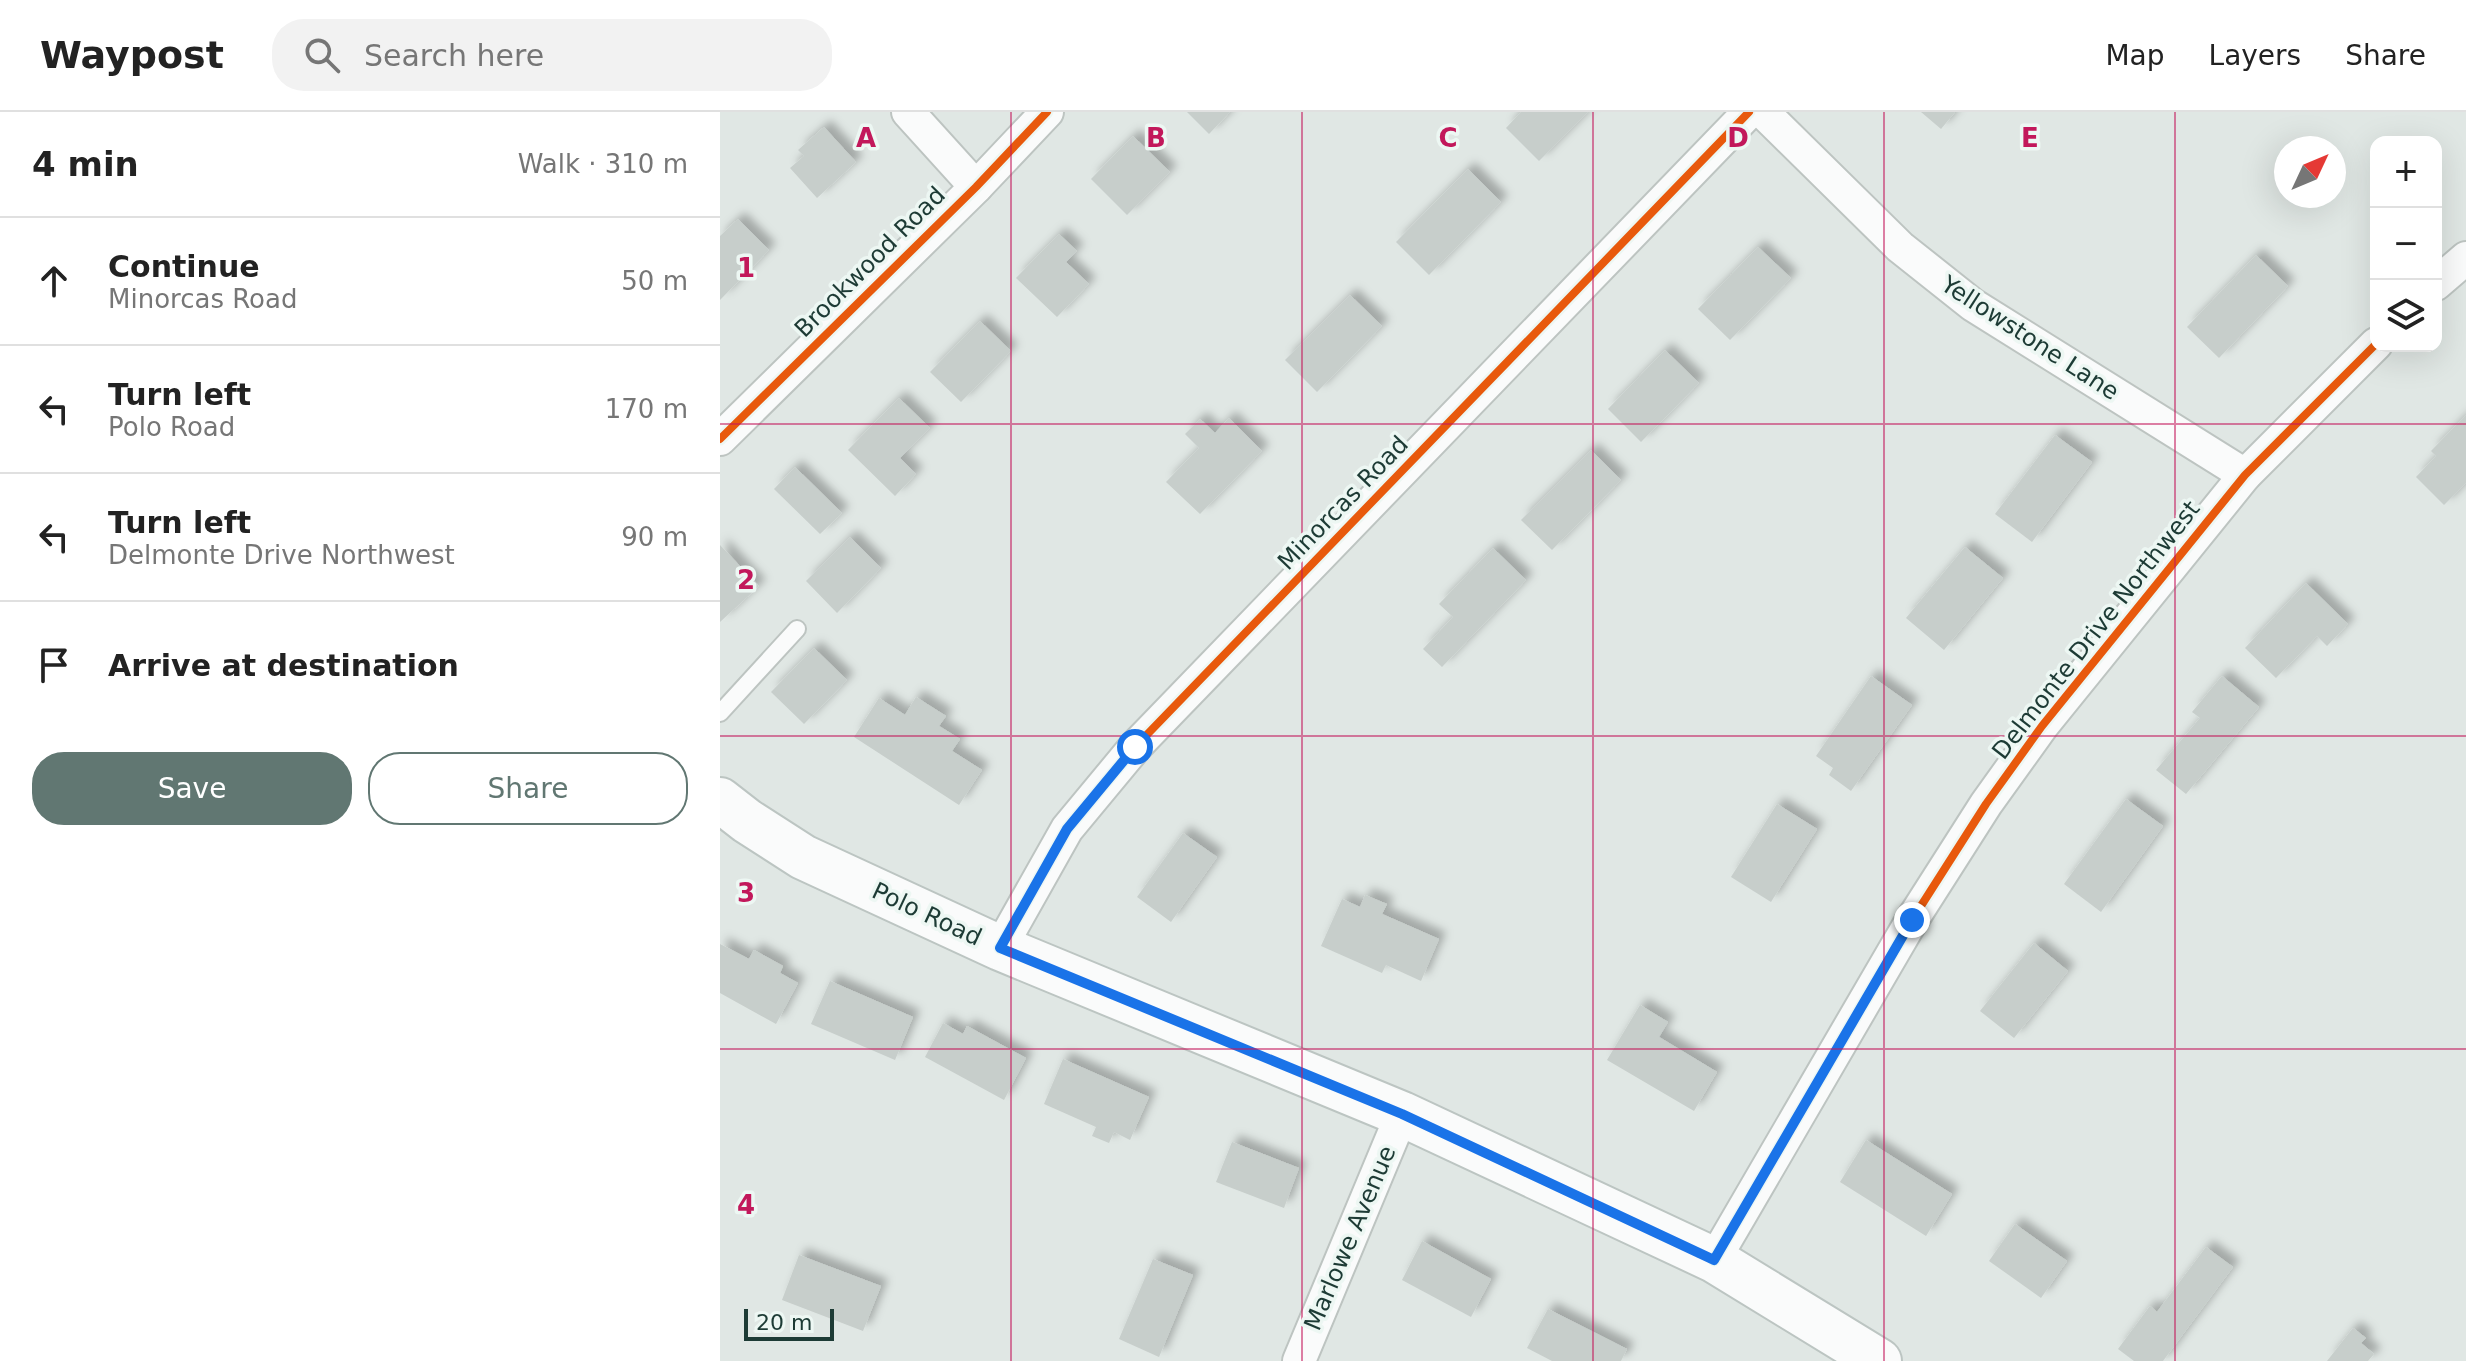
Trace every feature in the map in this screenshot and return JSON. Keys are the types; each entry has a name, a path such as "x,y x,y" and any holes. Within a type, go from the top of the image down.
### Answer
{"main road":[{"name":"Polo Road","path":"720,800 803,857 1000,948 1402,1114 1714,1260 1879,1361"}],"street":[{"path":"908,112 976,187"},
{"name":"Brookwood Road","path":"720,439 976,187 1047,112"},
{"name":"Minorcas Road","path":"1000,948 1067,829 1135,747 1749,112"},
{"name":"Yellowstone Lane","path":"1763,112 1900,247 1973,305 2245,475"},
{"path":"2441,280 2466,258"},
{"name":"Delmonte Drive Northwest","path":"1714,1260 1912,920 1986,804 2042,726 2245,475 2370,350"},
{"name":"Marlowe Avenue","path":"1299,1361 1402,1114"}],"lane":[{"path":"720,713 797,629"}],"building":[{"path":"1187,112 1230,112 1209,134"},
{"path":"1521,112 1588,112 1539,161 1506,128"},
{"path":"1921,112 1955,112 1941,129"},
{"path":"824,127 856,162 817,198 790,168 804,156 798,150"},
{"path":"1133,136 1170,172 1127,215 1091,179"},
{"path":"1468,169 1501,202 1429,275 1396,242"},
{"path":"738,219 769,250 720,300 720,236"},
{"path":"1059,234 1077,251 1066,262 1089,284 1057,317 1016,278"},
{"path":"1758,247 1791,278 1730,340 1698,309"},
{"path":"2256,255 2288,286 2219,358 2187,327"},
{"path":"1350,295 1382,326 1317,392 1285,360"},
{"path":"980,321 1011,351 961,402 930,372"},
{"path":"1665,350 1699,383 1641,442 1608,409"},
{"path":"899,398 930,428 900,458 916,474 895,496 848,450"},
{"path":"2466,415 2466,483 2444,505 2416,477 2436,456 2431,451"},
{"path":"1229,418 1262,451 1200,514 1166,482 1199,448 1185,434 1200,419 1215,433"},
{"path":"2055,435 2092,462 2032,542 1995,514"},
{"path":"1591,450 1621,480 1552,550 1521,520"},
{"path":"795,467 842,513 820,534 774,489"},
{"path":"850,537 881,568 837,613 806,581"},
{"path":"720,545 759,586 720,622"},
{"path":"1965,547 2003,578 1944,650 1906,618"},
{"path":"1493,548 1526,580 1442,667 1423,649 1453,617 1439,604"},
{"path":"2306,583 2348,624 2327,646 2317,636 2276,678 2245,648"},
{"path":"814,648 847,680 804,724 771,692"},
{"path":"1871,676 1912,705 1851,791 1829,775 1833,768 1816,756"},
{"path":"2222,676 2259,707 2186,794 2156,770 2200,718 2192,712"},
{"path":"916,697 946,716 939,726 960,739 952,751 982,770 959,805 854,737 879,698 905,715"},
{"path":"2126,799 2163,826 2101,912 2064,884"},
{"path":"1777,804 1817,829 1771,902 1731,877"},
{"path":"1183,833 1217,857 1171,922 1137,897"},
{"path":"1365,895 1387,904 1382,914 1439,939 1421,981 1386,965 1382,973 1321,946 1342,899 1360,907"},
{"path":"2034,943 2068,971 2014,1038 1980,1011"},
{"path":"720,944 749,959 754,950 783,966 780,973 798,983 776,1024 720,993"},
{"path":"830,981 913,1017 895,1060 811,1024"},
{"path":"1640,1005 1668,1022 1659,1037 1717,1072 1694,1111 1607,1060"},
{"path":"943,1023 963,1034 967,1026 1026,1058 1004,1100 925,1057"},
{"path":"1063,1059 1149,1097 1130,1140 1114,1132 1109,1143 1092,1136 1096,1127 1044,1104"},
{"path":"1866,1140 1952,1194 1926,1236 1840,1182"},
{"path":"1232,1142 1299,1168 1284,1208 1216,1182"},
{"path":"2015,1224 2067,1261 2041,1298 1989,1261"},
{"path":"1422,1241 1491,1279 1471,1317 1402,1280"},
{"path":"2206,1247 2233,1267 2163,1361 2134,1361 2118,1349 2150,1306 2157,1312"},
{"path":"799,1255 881,1286 863,1331 782,1300"},
{"path":"1153,1259 1193,1275 1159,1357 1119,1339"},
{"path":"1548,1309 1627,1349 1621,1361 1552,1361 1527,1348"},
{"path":"2353,1328 2366,1338 2361,1343 2374,1354 2368,1361 2327,1361"}],"cycle path":[{"path":"720,439 976,187 1047,112"},
{"path":"1000,948 1067,829 1135,747 1749,112"},
{"path":"1714,1260 1912,920 1986,804 2042,726 2245,475 2370,350"}],"route":[{"path":"1135,747 1067,829 1000,948 1402,1114 1714,1260 1912,920"}]}
